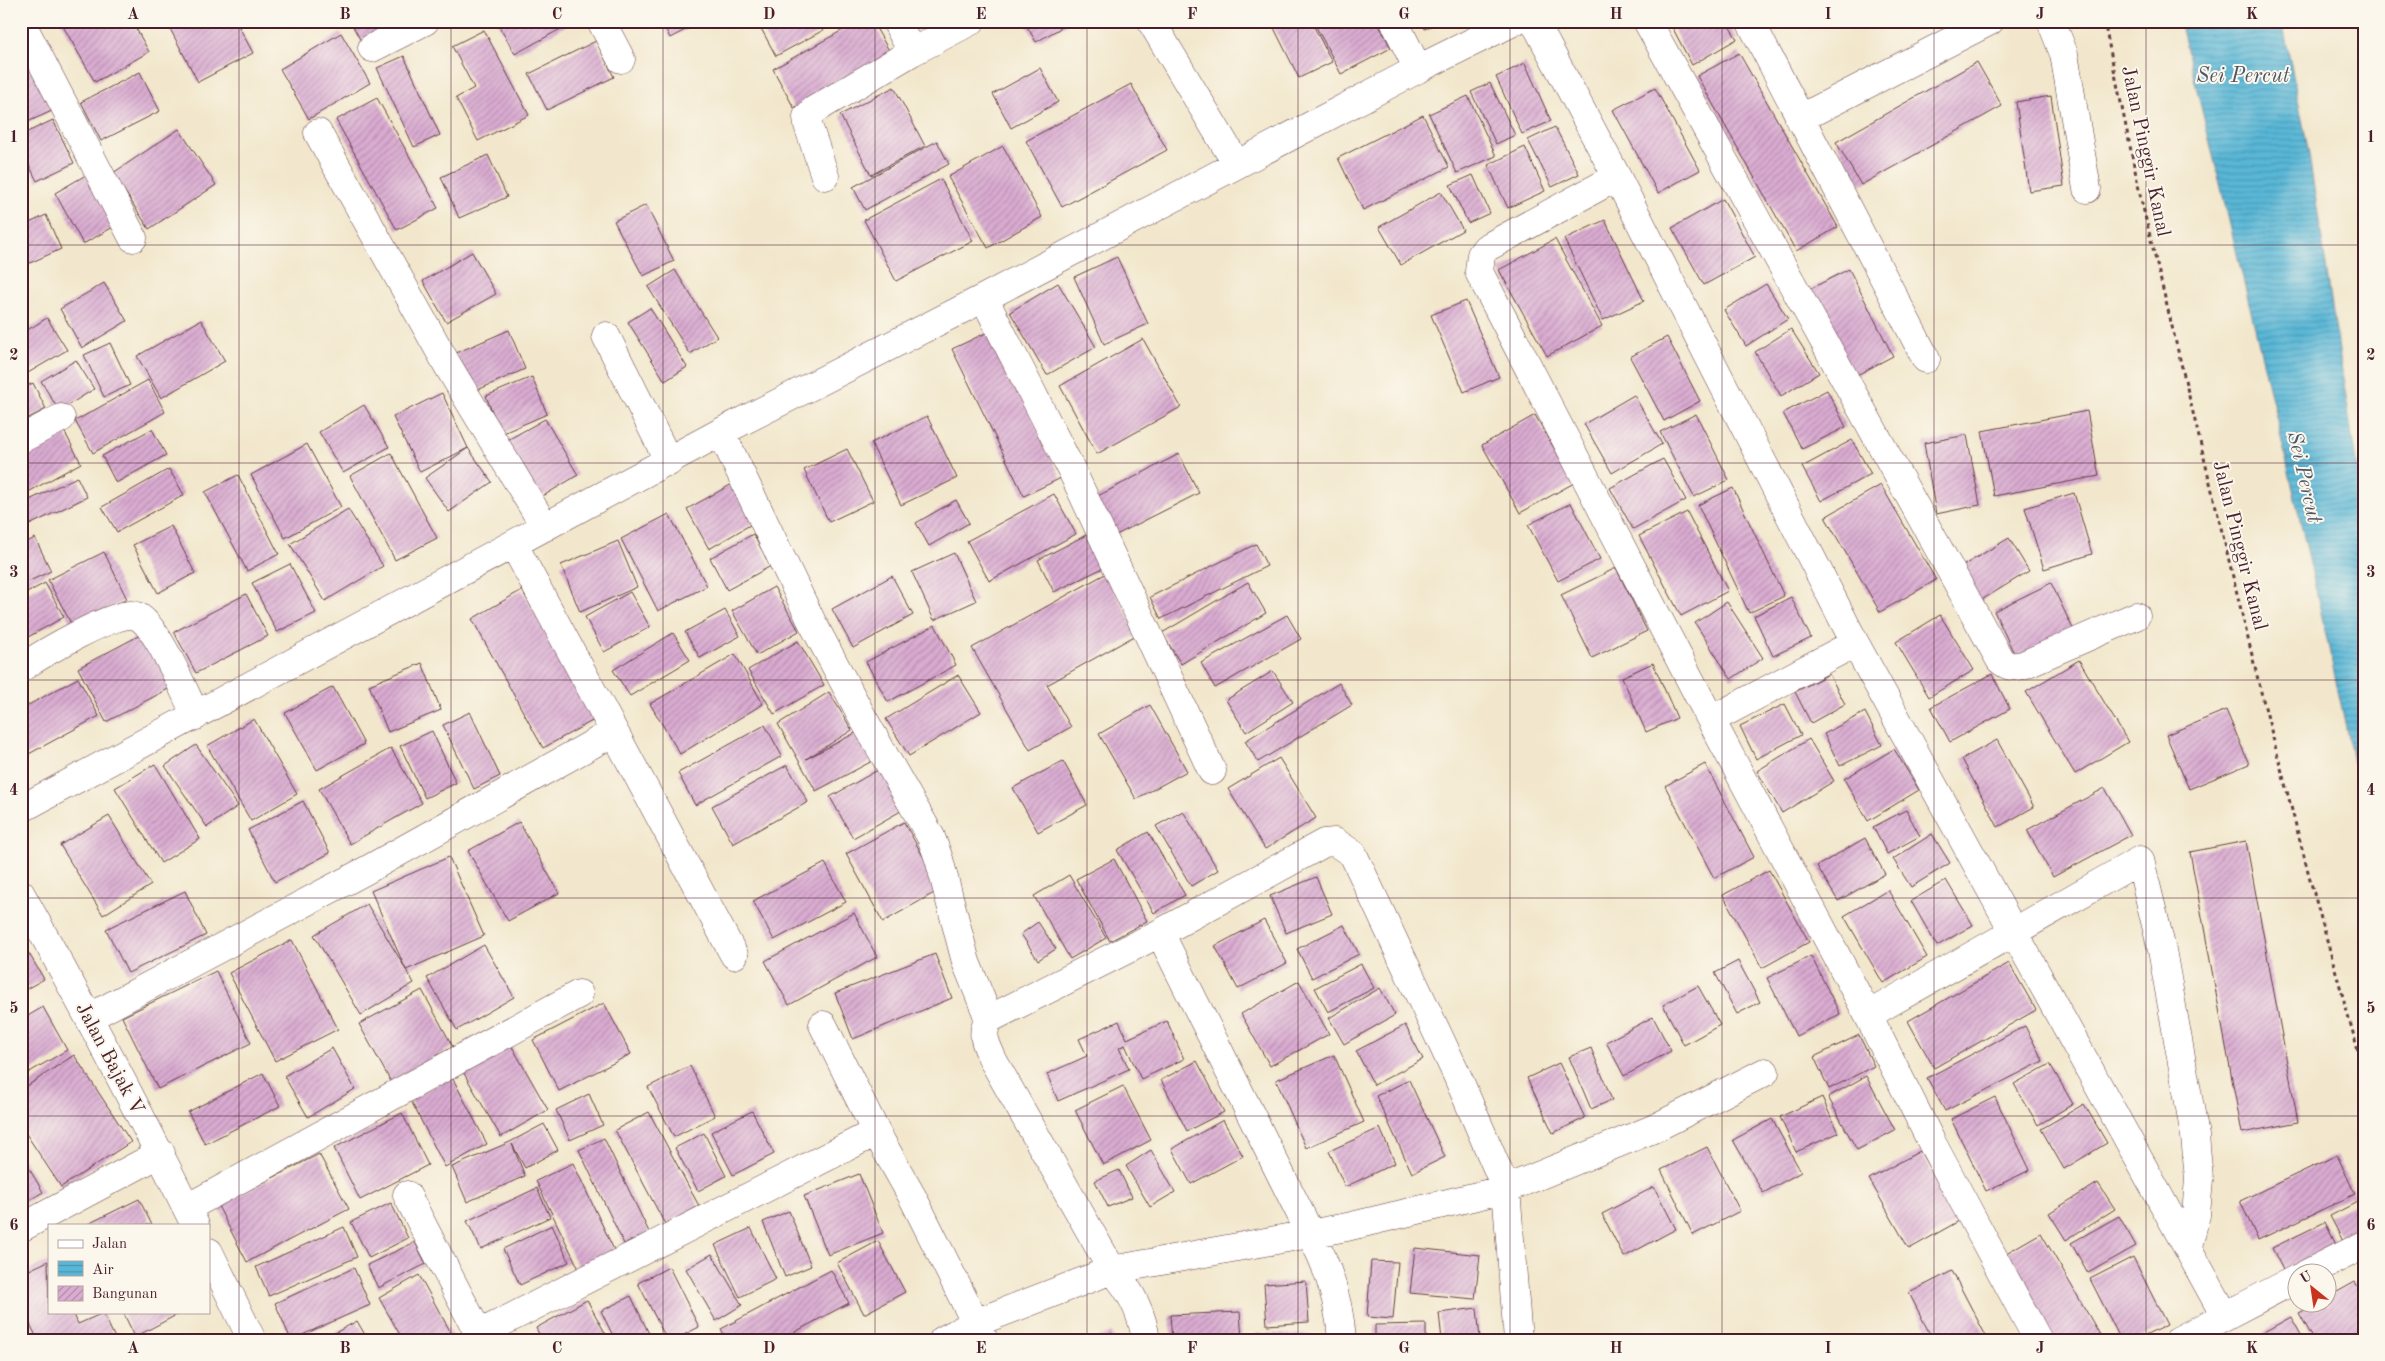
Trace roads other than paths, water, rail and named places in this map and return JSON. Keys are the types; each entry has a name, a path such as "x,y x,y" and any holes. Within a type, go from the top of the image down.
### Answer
{"street":[{"path":"372,48 425,21"},
{"path":"601,21 621,59"},
{"path":"896,21 912,52"},
{"path":"825,176 807,117 814,110 912,52 971,21"},
{"path":"1151,21 1236,163"},
{"path":"1394,21 1418,69"},
{"path":"21,809 669,462 721,432 984,298 1236,163 1515,21"},
{"path":"1534,21 1617,177 1855,643 2225,1316"},
{"path":"1647,21 2000,660 2012,667 2023,665 2136,616"},
{"path":"1750,21 1799,119 1926,359"},
{"path":"1799,119 1990,21"},
{"path":"2051,21 2064,54 2087,189"},
{"path":"21,22 133,238"},
{"path":"318,133 448,366 545,527"},
{"path":"1617,177 1486,248 1481,255 1479,272 1711,720 1868,1015 1932,1143 2038,1340"},
{"path":"984,298 1073,473 1212,771"},
{"path":"606,336 669,462"},
{"path":"21,439 61,418"},
{"path":"721,432 816,628 863,718 931,837 940,859 966,962 989,1019"},
{"path":"514,545 734,955"},
{"path":"21,668 103,622 127,613 136,615 157,638 196,716"},
{"path":"1711,720 1855,643"},
{"path":"90,1018 365,871 614,732"},
{"path":"1146,1340 1144,1326 1127,1286 1112,1270 994,1062 984,1036 984,1028 989,1019 1160,933 1324,843 1335,842 1353,854 1373,893 1456,1073 1506,1189 1518,1340"},
{"path":"1868,1015 2140,860 2162,950 2195,1136 2199,1179 2196,1215 2188,1246"},
{"name":"Jalan Bajak V","path":"21,894 90,1018 161,1153 191,1216"},
{"path":"1160,933 1331,1278 1340,1312 1342,1340"},
{"path":"191,1216 579,994"},
{"path":"823,1025 876,1132 913,1198 979,1331"},
{"path":"943,1340 979,1331 1112,1270 1347,1227 1506,1189 1654,1129 1765,1072"},
{"path":"407,1195 480,1337 876,1132"},
{"path":"21,1228 161,1153"},
{"path":"2326,1264 2364,1245"},
{"path":"210,1254 252,1340"},
{"path":"2179,1340 2288,1283"}],"water":[{"name":"Sei Percut","path":"2180,21 2282,21 2308,149 2357,469 2364,494 2364,814 2322,615 2253,318"}]}
